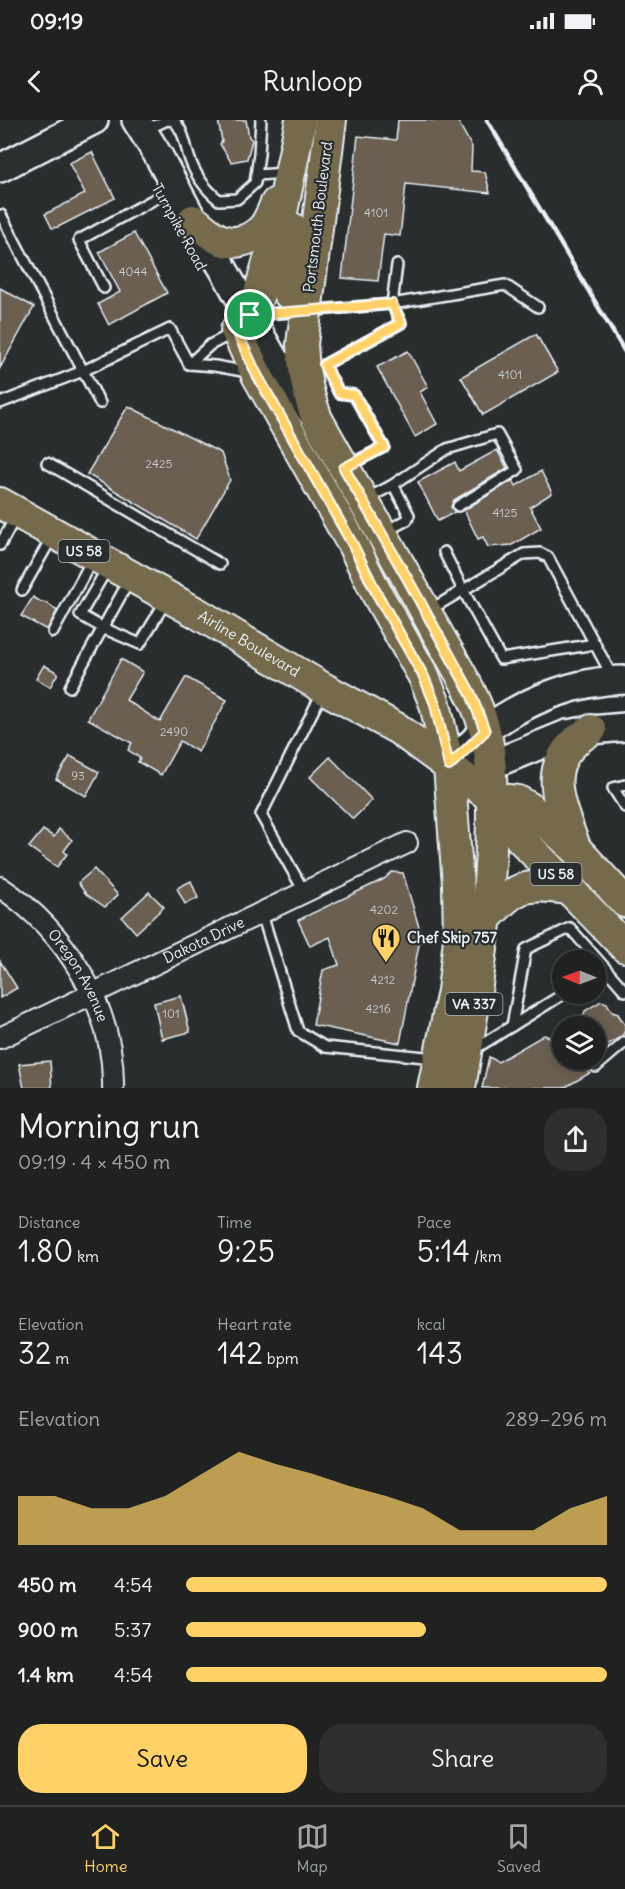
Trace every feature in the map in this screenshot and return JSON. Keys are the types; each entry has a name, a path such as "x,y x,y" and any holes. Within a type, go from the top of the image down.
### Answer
{"main road":[{"path":"0,168 94,120"},
{"name":"Portsmouth Boulevard","path":"316,419 307,395 302,344 331,120"},
{"path":"300,126 288,293 307,306"},
{"name":"Portsmouth Boulevard","path":"300,126 280,222 258,297 243,322 257,375 353,545 377,594 424,677 435,704 449,766 458,885 459,939 453,991 453,1056 460,1088"},
{"name":"Turnpike Road","path":"136,127 142,160 243,322"},
{"name":"Turnpike Road","path":"136,127 158,155 243,322"},
{"path":"193,220 215,237 226,242 248,239 261,230 268,221 290,173"},
{"name":"Portsmouth Boulevard","path":"243,322 271,354 316,419 471,694 485,731 491,765 492,847 473,1015 434,1088"},
{"name":"Airline Boulevard","path":"9,508 398,729 449,766 492,798 521,839 570,889 615,957"},
{"path":"449,766 485,731 516,711 552,694 584,685 620,681"},
{"path":"449,766 491,765 567,734 625,727"},
{"path":"576,849 562,813 556,777 560,760 566,749 577,738 591,730"},
{"name":"Airline Boulevard","path":"492,798 518,801 530,808 576,849 625,902"},
{"path":"484,920 510,894 532,885 570,889"}],"street":[{"name":"Dakota Drive","path":"0,1038 407,843"},
{"name":"Oregon Avenue","path":"0,887 36,916 60,942 93,994 104,1024 109,1048 112,1088"}],"lane":[{"path":"136,127 167,120 174,121 181,128 200,183 219,200 237,199 255,183 261,120"},
{"path":"256,175 290,173"},
{"path":"104,288 79,240 162,195"},
{"path":"0,215 100,403"},
{"path":"344,468 384,447 354,395 339,393 324,365 401,323 392,304 397,265"},
{"path":"189,364 210,345 231,334 243,322 307,306 392,304 505,285 538,307"},
{"path":"0,403 83,371 170,329 189,364"},
{"path":"189,364 237,369 257,375"},
{"path":"363,501 391,486 447,449 497,434 517,470 458,506"},
{"path":"47,463 220,564"},
{"path":"382,533 408,520 409,515 395,488 391,486"},
{"path":"0,545 9,508"},
{"path":"22,590 54,533"},
{"path":"444,552 501,659 595,644"},
{"path":"426,612 524,554 540,553 548,557 595,644 620,681"},
{"path":"111,566 80,615 140,644 168,598"},
{"path":"70,687 103,628 111,566"},
{"path":"53,632 111,566"},
{"path":"305,893 261,815 325,689"},
{"path":"625,785 613,788 625,807"},
{"path":"262,914 298,1031 325,1047 453,1056 512,1026 552,1001"},
{"path":"512,1026 526,950 570,928 615,957 625,991"},
{"path":"606,1058 625,1042"}],"building":[{"path":"218,120 246,120 249,137 252,140 247,159 231,162 220,144 222,141"},
{"path":"398,120 457,120 472,147 471,171 485,172 490,193 406,184 400,236 384,234 378,281 342,278 358,136 396,140"},
{"path":"92,152 115,198 52,228 45,214 85,194 69,163"},
{"path":"134,233 167,293 109,325 98,304 120,292 99,252"},
{"path":"0,288 34,307 0,368"},
{"path":"536,334 558,372 483,415 461,377"},
{"path":"408,351 428,387 420,392 437,424 415,437 377,367"},
{"path":"128,406 221,453 230,480 196,539 87,474"},
{"path":"497,450 507,468 454,500 451,507 455,512 438,521 418,482 455,462 459,471"},
{"path":"541,471 552,493 530,507 541,528 512,545 488,547 483,537 478,539 464,510 513,480 516,486"},
{"path":"33,597 47,603 57,611 47,630 21,616"},
{"path":"121,659 143,672 126,700 160,722 186,677 227,700 198,752 180,741 161,775 138,762 140,758 128,750 132,743 88,719"},
{"path":"44,665 58,673 50,687 36,679"},
{"path":"70,756 99,772 86,796 56,779"},
{"path":"330,757 372,800 353,819 310,777"},
{"path":"59,829 72,840 64,851 67,854 57,867 29,847 43,830 54,837"},
{"path":"94,869 118,895 105,907 86,894 78,883"},
{"path":"392,872 403,873 421,934 400,1043 313,1025 323,970 339,965 330,937 310,946 298,920 384,879"},
{"path":"191,881 198,898 185,904 177,888"},
{"path":"149,892 164,907 136,933 122,917"},
{"path":"0,961 17,988 0,998"},
{"path":"181,996 190,1032 162,1039 154,1003"},
{"path":"607,1003 612,1012 618,1014 625,1025 625,1031 622,1036 606,1046 606,1016 583,1016 585,1011 596,1004"},
{"path":"544,1035 550,1037 552,1041 552,1070 588,1070 590,1073 564,1088 482,1088 489,1057 498,1062"},
{"path":"50,1061 52,1088 24,1088 19,1064"}],"railway":[{"path":"487,120 625,352"}],"place":[{"name":"Chef Skip 757","path":"386,964"}],"route":[{"path":"392,304 401,323 324,365 339,393 354,395 384,447 344,468 471,694 485,731 449,766 435,704 424,677 257,375 236,330 250,315 392,304"}]}
